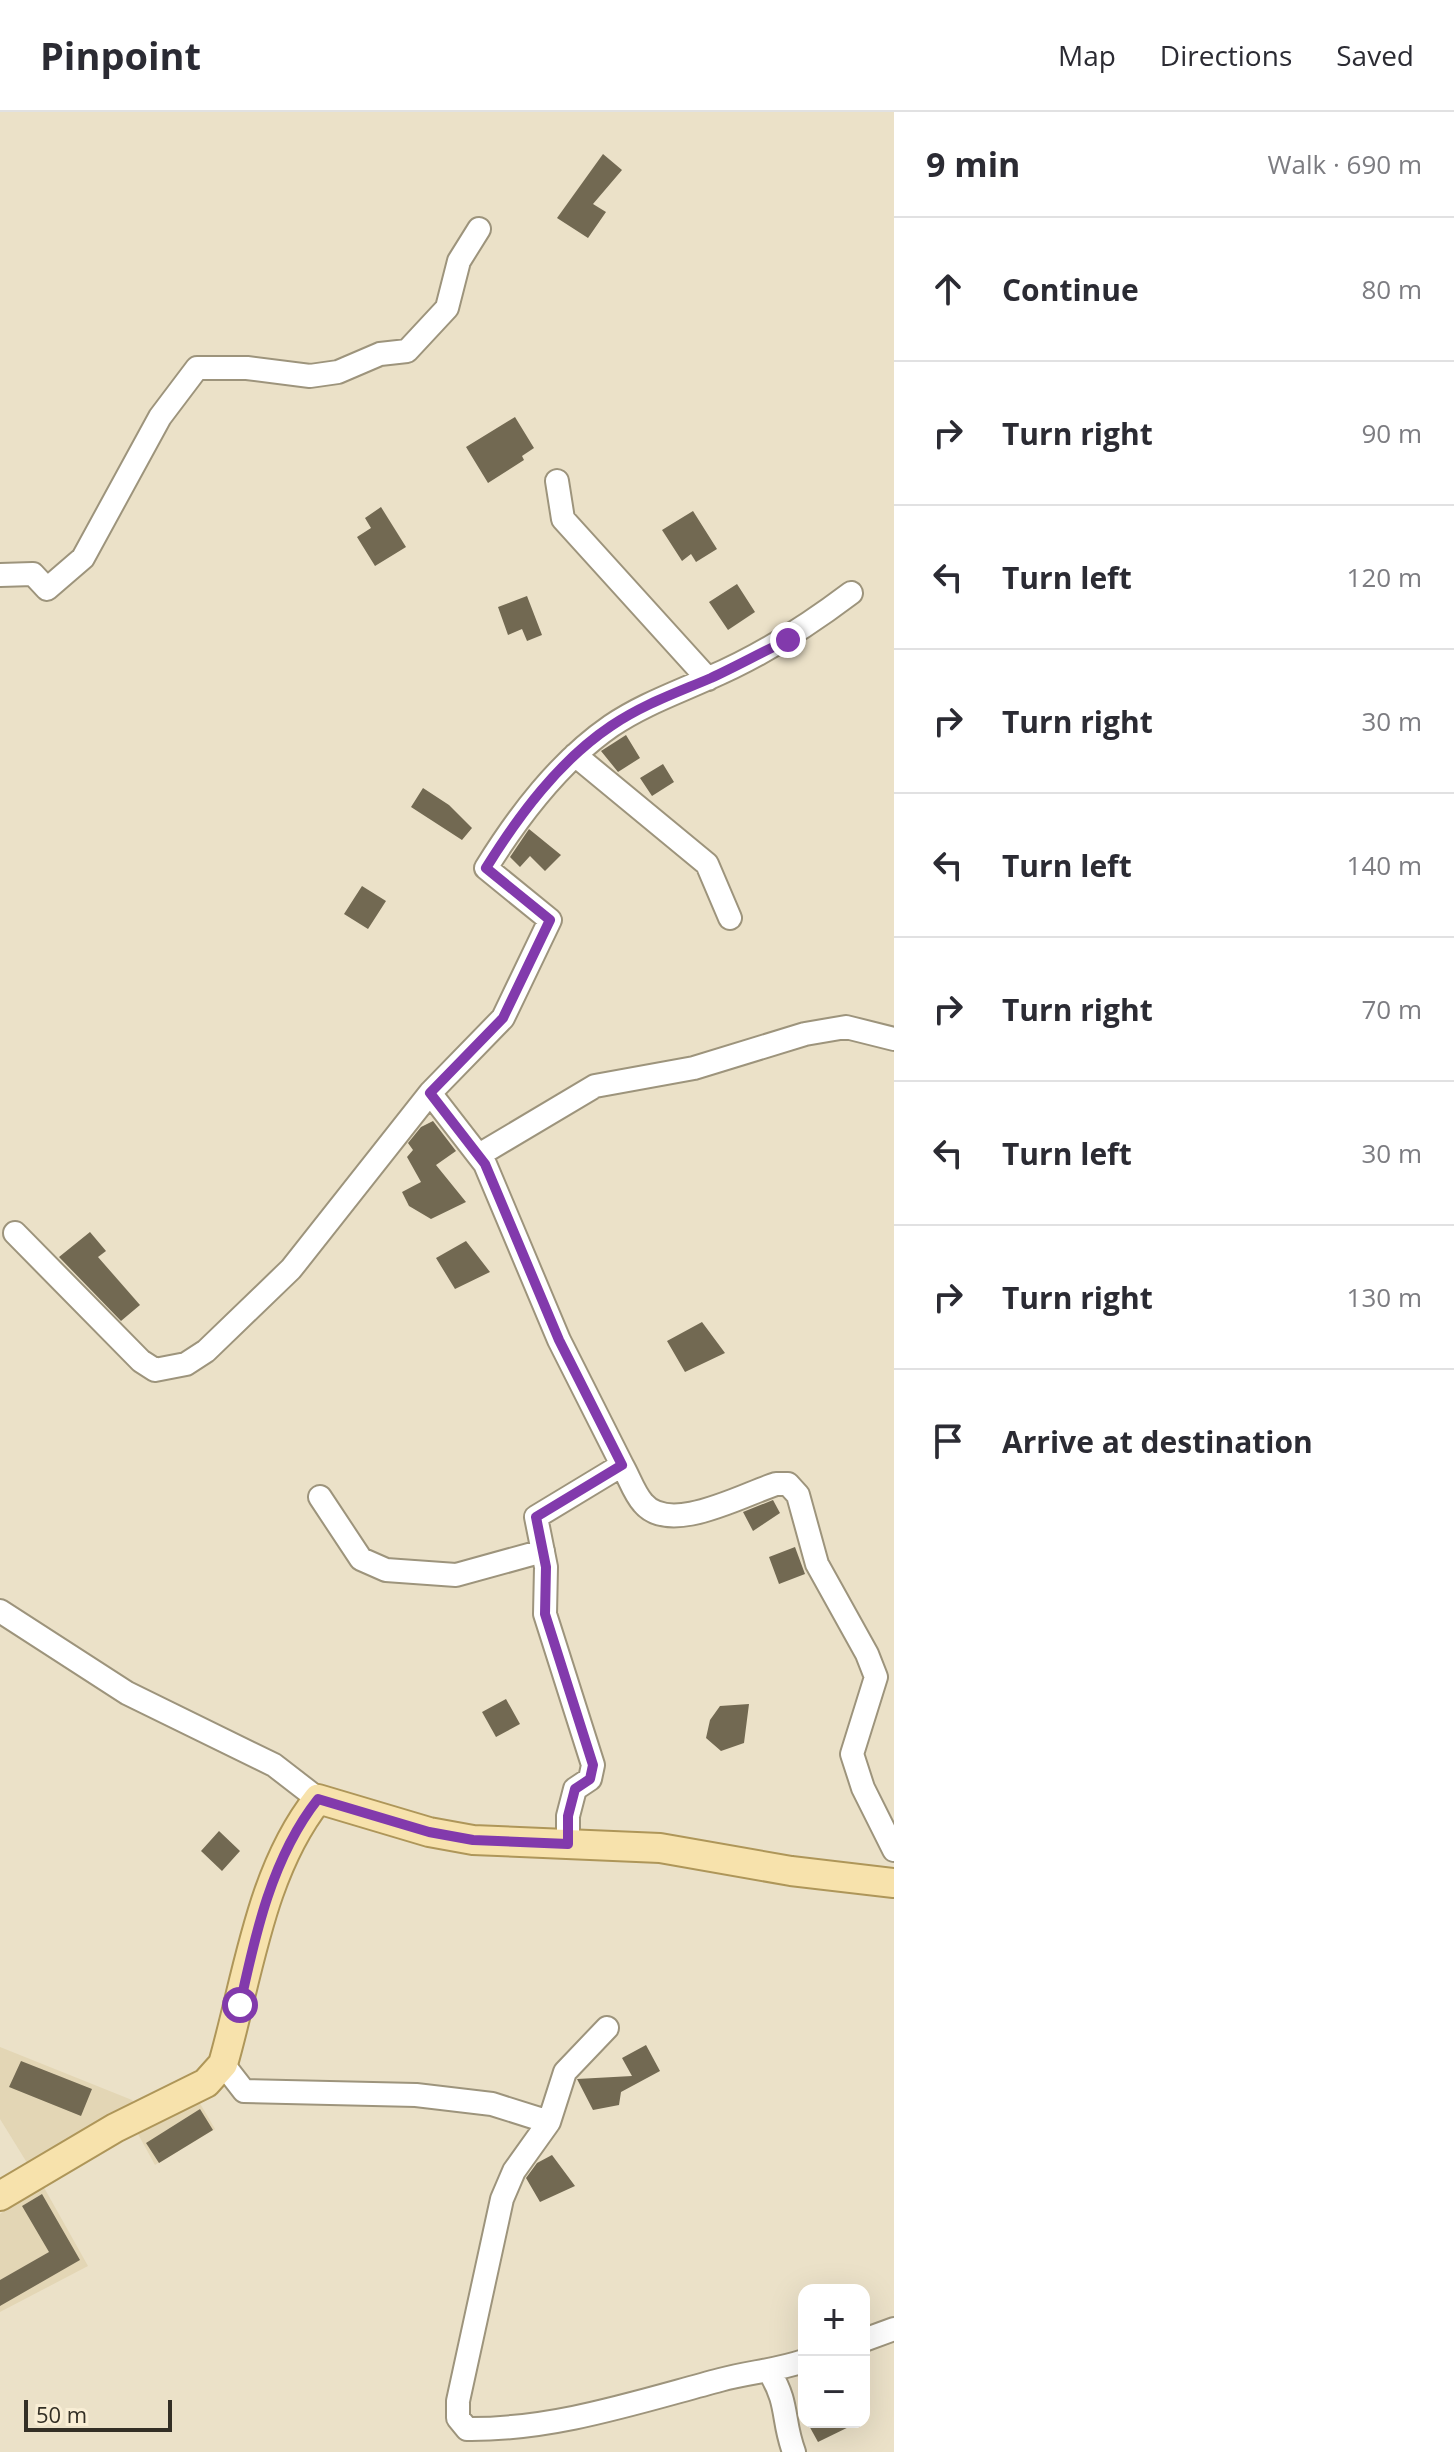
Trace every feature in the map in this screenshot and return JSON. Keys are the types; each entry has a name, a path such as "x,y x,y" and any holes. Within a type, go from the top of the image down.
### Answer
{"main road":[{"path":"0,2196 115,2128 206,2083 223,2064 272,1887 298,1824 318,1799 429,1832 473,1840 660,1848 791,1871 894,1883"}],"street":[{"path":"0,575 33,574 47,589 83,558 160,417 197,368 247,368 310,376 338,372 380,354 407,351 447,308 459,261 479,229"},
{"path":"557,481 563,519 708,679"},
{"path":"15,1233 141,1361 155,1370 186,1364 206,1351 291,1269 430,1093 503,1018 550,920 486,868 517,818 575,755 611,726 675,690 708,679 788,640 851,593"},
{"path":"575,755 707,864 730,918"},
{"path":"479,1155 595,1086 694,1068 805,1034 846,1027 894,1039"},
{"path":"430,1093 479,1155 559,1340 642,1502 652,1511 688,1515 776,1484 788,1484 798,1495 817,1564 867,1654 876,1677 852,1754 863,1788 894,1850"},
{"path":"568,1844 568,1816 575,1789 590,1779 593,1765 545,1614 543,1551 536,1517 622,1465"},
{"path":"320,1497 361,1559 386,1570 456,1575 543,1551"},
{"path":"0,1611 127,1693 274,1765 318,1799"},
{"path":"607,2028 565,2072 549,2122 514,2171 502,2199 458,2401 458,2418 467,2429 538,2425 641,2404 723,2379 770,2373 798,2363"},
{"path":"223,2064 244,2091 416,2095 492,2104 549,2122"},
{"path":"870,2338 894,2329"},
{"path":"770,2373 784,2396 787,2434 794,2452"}],"shaded area":[{"path":"0,2047 132,2100 136,2107 29,2166 0,2119"},
{"path":"198,2100 215,2129 155,2165 138,2134"},
{"path":"42,2184 88,2266 0,2312 0,2214"}],"building":[{"path":"603,154 622,170 593,204 606,212 588,238 557,218"},
{"path":"515,417 534,448 522,456 524,460 488,483 466,447"},
{"path":"381,507 406,547 375,566 357,537 371,528 365,518"},
{"path":"693,511 717,549 696,562 691,554 682,561 662,530"},
{"path":"737,584 755,612 728,630 709,602"},
{"path":"527,596 542,635 527,641 522,629 508,635 498,607"},
{"path":"626,735 640,758 618,772 601,751"},
{"path":"663,764 674,782 652,796 640,778"},
{"path":"423,788 449,805 472,828 462,840 411,807"},
{"path":"529,829 561,855 545,871 530,856 520,867 510,857"},
{"path":"362,886 386,901 368,929 344,914"},
{"path":"433,1121 456,1151 436,1165 466,1202 431,1219 409,1206 402,1192 421,1182 407,1157 413,1150 408,1143 421,1127"},
{"path":"90,1232 106,1251 98,1257 140,1305 121,1321 59,1257"},
{"path":"466,1241 490,1272 455,1289 436,1258"},
{"path":"702,1322 725,1353 685,1372 667,1341"},
{"path":"773,1500 780,1513 753,1531 743,1512"},
{"path":"795,1547 805,1574 779,1584 769,1557"},
{"path":"506,1699 520,1724 496,1737 482,1712"},
{"path":"749,1704 744,1743 721,1751 706,1738 710,1720 720,1706"},
{"path":"219,1831 240,1851 222,1871 201,1851"},
{"path":"646,2045 660,2071 621,2092 619,2105 593,2110 577,2079 632,2076 622,2058"},
{"path":"21,2061 92,2089 81,2116 9,2087"},
{"path":"200,2109 213,2130 159,2163 146,2143"},
{"path":"552,2155 575,2186 540,2202 526,2178 537,2163"},
{"path":"42,2194 80,2260 0,2306 0,2280 49,2252 22,2206"},
{"path":"810,2428 847,2428 818,2442"}],"route":[{"path":"240,2005 272,1887 298,1824 318,1799 429,1832 473,1840 537,1840 568,1844 568,1816 575,1789 590,1779 593,1765 545,1614 546,1567 536,1517 622,1465 559,1340 485,1164 430,1093 503,1018 550,920 486,868 517,818 575,755 611,726 675,690 708,679 788,640"}]}
